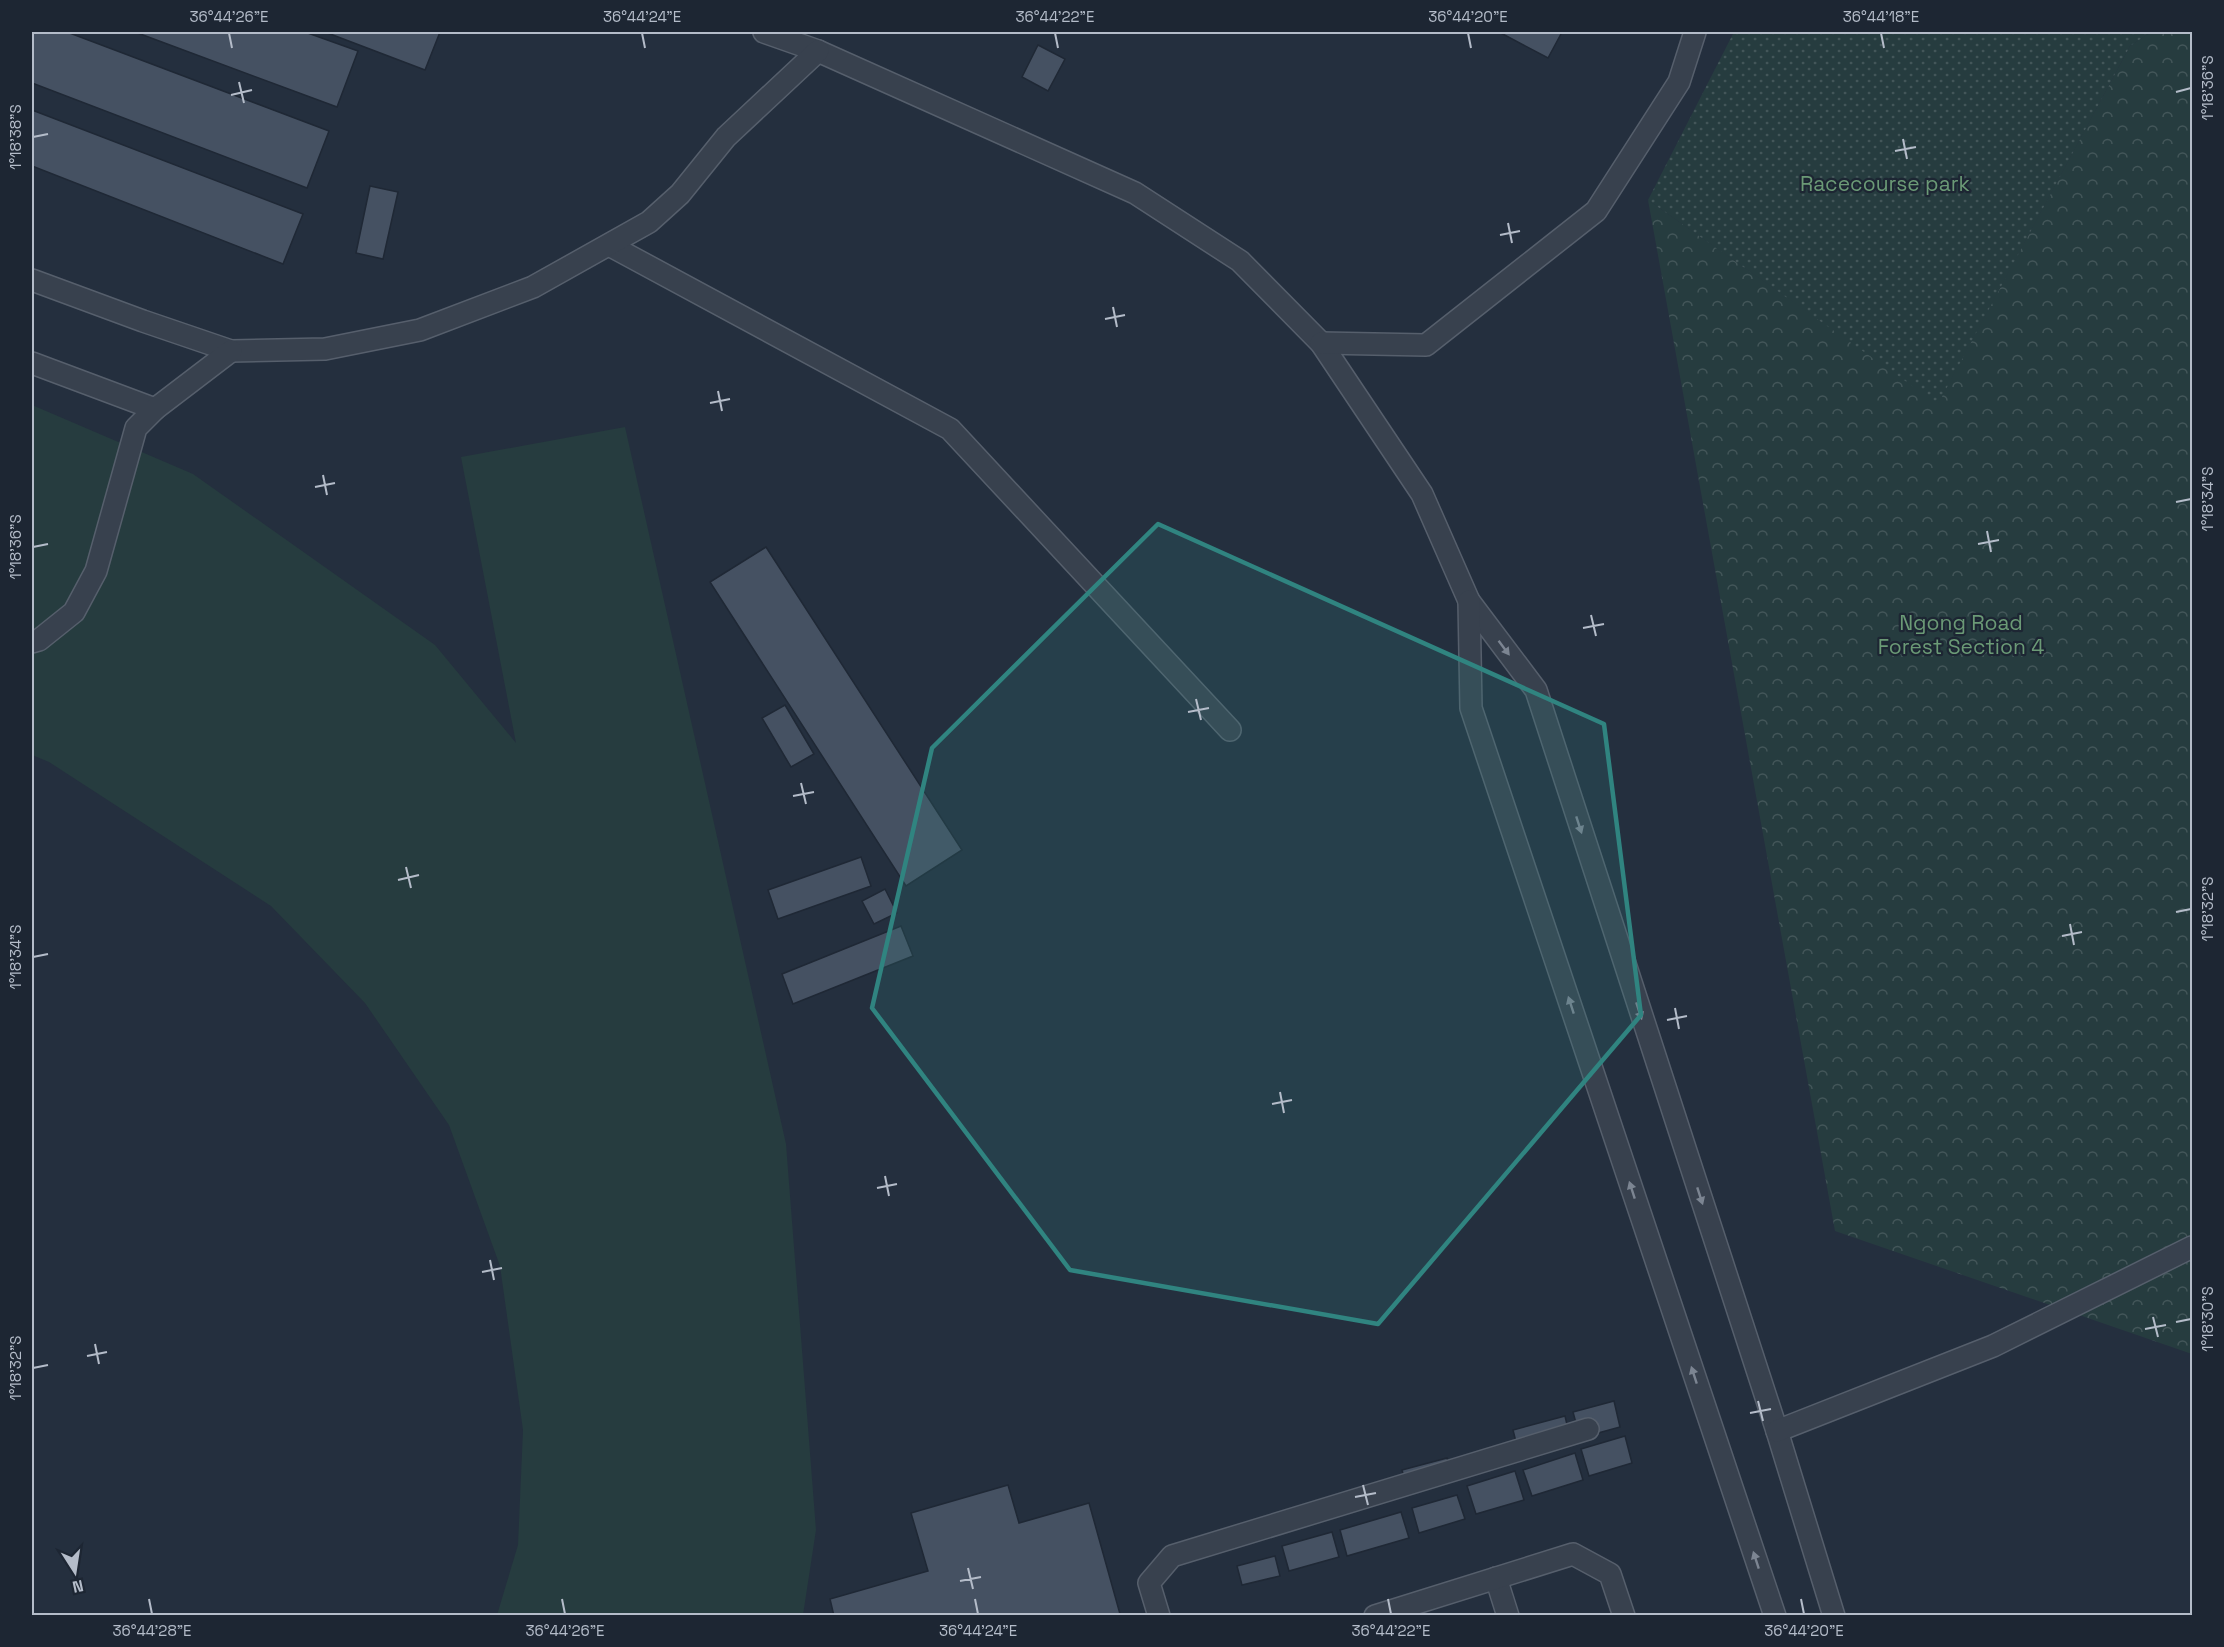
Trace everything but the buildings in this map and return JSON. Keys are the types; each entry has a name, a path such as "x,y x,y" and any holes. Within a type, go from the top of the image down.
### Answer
{"lane":[{"path":"764,32 818,51 1135,193 1240,261 1321,343 1422,494 1469,601 1536,690 1777,1431 1834,1616"},
{"path":"1321,343 1426,345 1596,211 1679,82 1695,32"},
{"path":"32,280 231,351 326,349 420,330 533,287 649,222 680,194 726,137 818,51"},
{"path":"609,245 950,429 1230,730"},
{"path":"32,642 39,640 74,612 96,571 136,428 155,409 231,351"},
{"path":"32,363 155,409"},
{"path":"1469,601 1471,708 1775,1616"},
{"path":"1777,1431 1993,1346 2193,1247"},
{"path":"1159,1616 1149,1583 1172,1556 1588,1428"},
{"path":"1375,1616 1573,1554 1610,1574 1624,1616"},
{"path":"1496,1578 1508,1616"}],"highlighted area":[{"path":"1158,524 1604,724 1641,1015 1378,1324 1070,1270 872,1008 932,748"}],"green space":[{"name":"Racecourse park","path":"1734,32 2151,32 2130,46 1938,404 1648,200"},
{"name":"Ngong Road Forest Section 4","path":"2151,32 2192,32 2192,1354 1835,1231 1648,200 1938,403 2130,46"},
{"path":"32,405 193,474 435,645 516,743 461,457 625,427 786,1144 816,1530 803,1615 497,1615 518,1545 523,1430 500,1266 449,1125 365,1003 271,906 49,762 32,755"}]}
